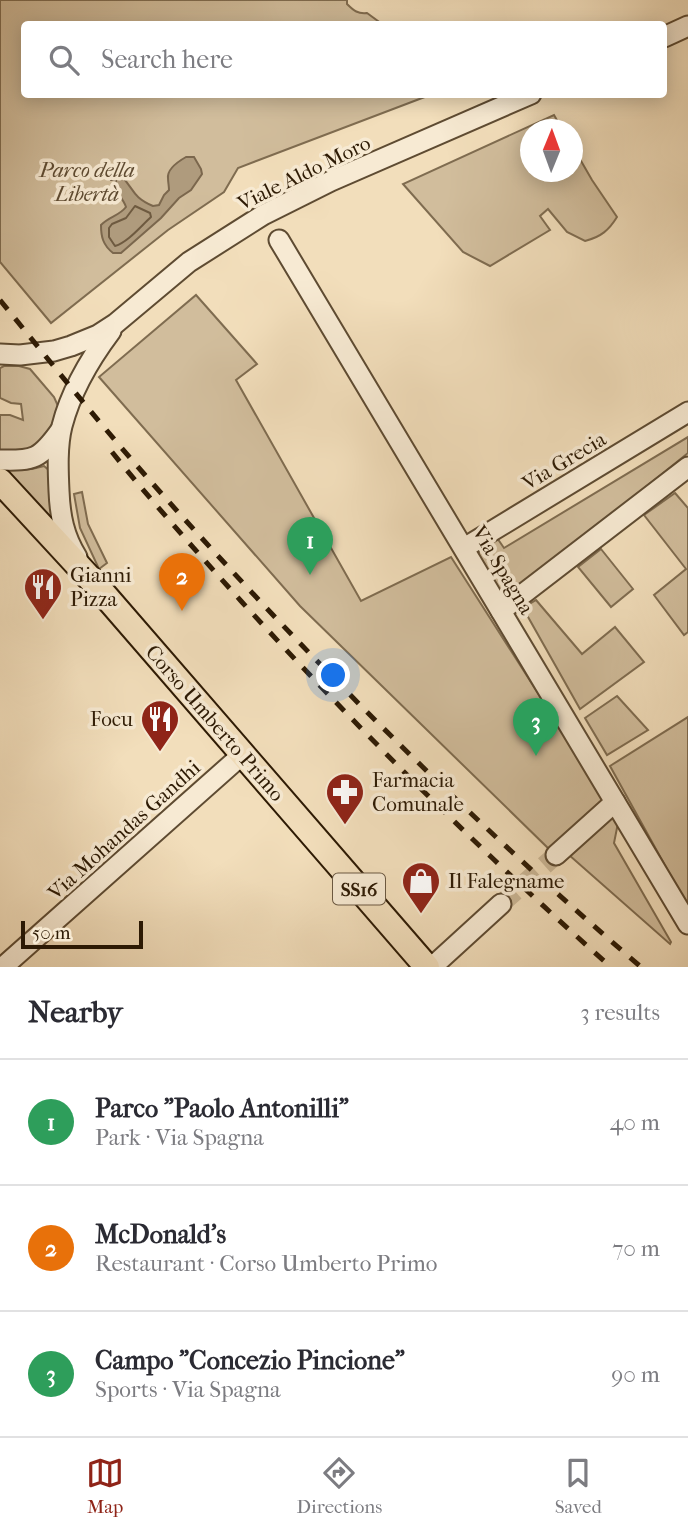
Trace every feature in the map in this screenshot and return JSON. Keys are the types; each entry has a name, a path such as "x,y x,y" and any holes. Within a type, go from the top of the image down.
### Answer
{"main road":[{"name":"Corso Umberto Primo","path":"0,481 92,580 429,967"}],"street":[{"path":"667,35 688,26"},
{"name":"Viale Aldo Moro","path":"0,354 32,353 71,346 98,335 189,262 263,215 331,181 522,98"},
{"name":"Via Spagna","path":"279,240 688,924"},
{"name":"Viale Aldo Moro","path":"0,460 22,460 40,455 48,448 61,429 79,382 94,354 115,324"},
{"name":"Via Grecia","path":"464,548 688,412"},
{"name":"Viale Aldo Moro","path":"61,429 58,471 60,513 68,543 92,580"},
{"path":"501,611 688,467"},
{"name":"Via Mohandas Gandhi","path":"4,967 243,754"},
{"path":"556,855 615,802"},
{"path":"429,967 501,904"}],"green space":[{"name":"Parco della Libertà","path":"0,0 347,0 347,4 354,10 367,13 378,21 21,21 21,98 422,98 238,168 224,192 168,230 51,323 0,262"},
{"path":"520,131 520,182 583,182 583,164 617,217 600,235 585,241 567,232 548,209 540,216 550,230 490,266 463,252 403,184"},
{"path":"196,295 257,364 236,380 361,601 451,557 605,798 550,850 300,606 99,377"},
{"path":"4,366 30,369 54,397 58,406 57,418 44,441 22,454 0,453 0,415 10,415 23,420 21,404 0,398 0,368"},
{"path":"688,437 688,453 503,602 478,556 480,548 495,535 504,548"},
{"path":"44,466 51,472 51,515 43,517 8,477 9,470"},
{"path":"82,492 88,524 107,563 99,569 80,528 74,494"},
{"path":"675,493 688,508 688,632 684,635 654,595 686,569 644,515"},
{"path":"601,549 633,589 611,607 578,567"},
{"path":"536,600 582,654 615,627 644,662 580,709 523,608"},
{"path":"617,696 648,730 607,755 585,718"},
{"path":"688,717 688,907 610,766"},
{"path":"613,816 618,823 614,843 670,944 569,855 601,822"}],"water":[{"path":"186,157 194,157 202,174 191,190 121,253 113,253 103,240 101,225 126,207 112,184 116,180 111,180 111,176 119,174 140,199 153,206 159,205 169,190 169,171"}],"tunnel":[{"path":"501,904 556,855"}],"railway":[{"path":"0,300 145,475 323,667 447,791 641,967"},
{"path":"112,452 241,601 330,696 421,789 611,967"}],"place":[{"name":"Parco \"Paolo Antonilli\"","path":"310,575"},
{"name":"McDonald's","path":"182,611"},
{"name":"Gianni Pizza","path":"43,621"},
{"name":"Focu","path":"160,753"},
{"name":"Campo \"Concezio Pincione\"","path":"536,756"},
{"name":"Farmacia Comunale","path":"345,826"},
{"name":"Il Falegname","path":"421,915"}]}
